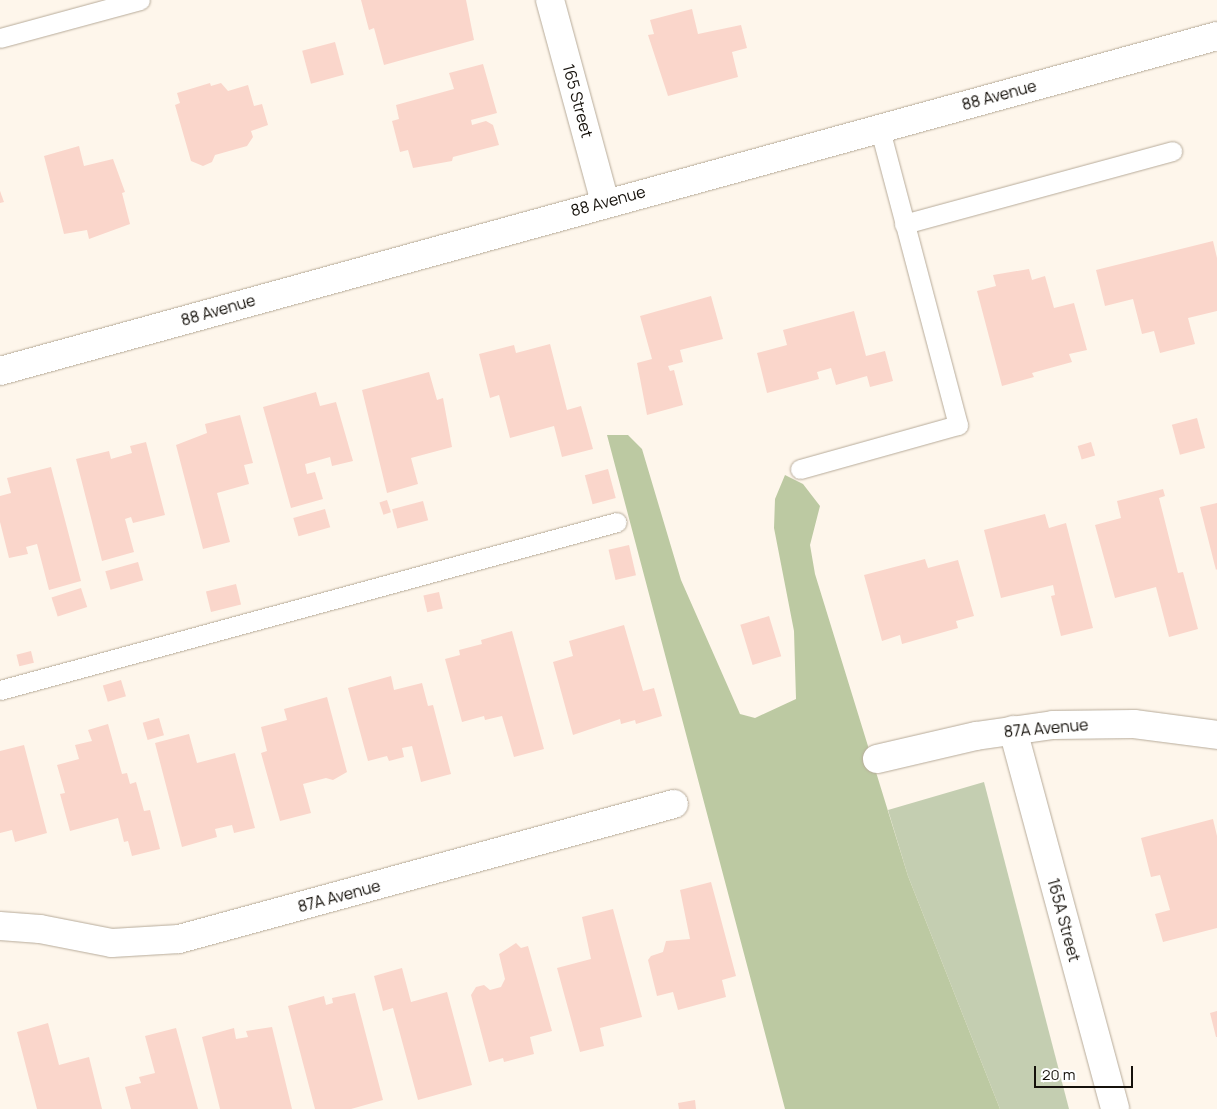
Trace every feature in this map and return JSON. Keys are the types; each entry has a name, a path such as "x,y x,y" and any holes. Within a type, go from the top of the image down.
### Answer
{"street":[{"name":"165 Street","path":"550,0 605,202"},
{"name":"88 Avenue","path":"0,371 605,202 1217,36"},
{"name":"87A Avenue","path":"877,760 1013,730 1114,724 1217,735"},
{"name":"165A Street","path":"1013,730 1115,1109"},
{"name":"87A Avenue","path":"0,926 40,929 112,943 147,943 192,936 674,804"}],"lane":[{"path":"0,38 140,0"},
{"path":"800,469 958,425 879,127"},
{"path":"904,224 1172,151"},
{"path":"0,690 616,522"}],"green space":[{"path":"607,435 628,435 642,449 681,580 740,714 755,718 796,699 794,631 774,528 775,499 785,475 803,484 820,506 810,545 815,574 908,876 1000,1109 785,1109"},
{"path":"984,782 1069,1109 1000,1109 908,876 888,810"}],"building":[{"path":"361,0 466,0 474,40 384,65 374,28 369,30"},
{"path":"692,9 698,34 741,25 747,48 732,52 738,77 668,96 648,35 654,34 650,20"},
{"path":"335,42 344,75 311,84 302,51"},
{"path":"483,64 497,113 471,120 472,125 486,121 493,125 499,145 453,157 452,161 413,168 408,150 400,152 392,121 399,119 396,105 454,89 449,73"},
{"path":"210,83 211,86 221,83 228,91 248,85 254,106 262,104 268,125 251,131 253,137 247,146 215,155 212,162 203,166 191,161 175,105 180,103 177,93"},
{"path":"79,146 84,166 113,159 125,192 122,193 130,224 89,239 87,230 64,234 44,156"},
{"path":"0,191 4,202 0,203"},
{"path":"1213,241 1217,258 1217,311 1188,318 1195,344 1160,353 1154,331 1142,334 1133,299 1105,306 1096,270"},
{"path":"1029,269 1032,280 1045,276 1054,308 1074,303 1087,350 1069,354 1072,362 1032,373 1034,377 1002,386 977,291 996,286 993,275"},
{"path":"711,296 723,339 680,350 683,362 668,366 670,371 674,370 683,405 647,415 637,363 652,359 640,316"},
{"path":"854,311 866,356 885,351 893,381 870,387 867,376 836,385 831,368 817,372 819,379 767,393 757,353 787,345 783,330"},
{"path":"550,344 567,410 581,406 593,449 562,457 554,426 510,438 499,395 490,398 479,354 514,345 516,353"},
{"path":"429,372 437,400 443,398 452,447 411,458 418,484 387,493 362,390"},
{"path":"316,392 320,406 336,402 353,461 332,466 330,457 305,464 307,474 315,472 323,499 291,508 263,407"},
{"path":"240,415 253,463 244,465 249,484 217,493 230,542 203,549 176,445 207,433 205,424"},
{"path":"1197,418 1205,448 1180,455 1172,425"},
{"path":"146,442 165,515 133,523 131,517 125,519 134,552 102,561 76,459 109,451 111,459 132,453 130,446"},
{"path":"1091,442 1095,455 1082,459 1078,446"},
{"path":"51,467 81,581 49,590 37,544 26,547 28,554 9,558 0,522 0,496 11,493 7,478"},
{"path":"608,469 616,498 593,504 585,475"},
{"path":"1163,489 1165,496 1159,498 1178,573 1183,572 1198,629 1169,637 1156,587 1115,598 1095,525 1121,518 1117,501"},
{"path":"387,500 391,512 383,515 379,502"},
{"path":"423,501 428,520 397,529 392,509"},
{"path":"1217,503 1217,569 1216,570 1200,507"},
{"path":"325,509 330,527 299,536 293,518"},
{"path":"1045,514 1049,528 1066,523 1093,628 1061,636 1051,596 1055,595 1053,585 1001,598 984,530"},
{"path":"629,545 636,575 616,580 609,550"},
{"path":"925,559 928,568 958,560 974,616 956,621 958,628 902,644 900,635 882,641 864,575"},
{"path":"138,562 143,580 111,590 105,571"},
{"path":"236,584 241,604 211,612 206,591"},
{"path":"81,588 87,607 58,617 52,598"},
{"path":"439,592 443,609 427,612 423,596"},
{"path":"769,616 781,656 753,665 740,625"},
{"path":"624,625 643,691 654,688 662,716 636,724 635,720 621,724 620,719 573,735 553,662 573,656 569,641"},
{"path":"512,631 544,749 514,757 502,716 485,720 484,716 462,722 445,659 460,655 459,650 482,644 481,640"},
{"path":"31,651 34,663 19,666 16,655"},
{"path":"391,676 394,690 422,683 428,706 433,705 451,774 421,782 412,746 402,748 404,757 389,761 387,756 368,761 348,688"},
{"path":"121,680 126,696 108,702 103,686"},
{"path":"327,697 347,772 333,780 326,778 303,784 311,813 280,821 261,753 267,751 261,727 287,720 284,709"},
{"path":"159,718 164,735 148,740 143,723"},
{"path":"108,724 122,774 127,773 130,784 136,782 144,811 150,810 160,849 132,856 128,841 124,842 118,818 70,831 60,794 65,793 57,765 79,759 75,745 92,741 88,730"},
{"path":"189,734 197,763 235,753 255,828 234,833 232,825 215,829 217,837 182,847 155,743"},
{"path":"24,745 47,833 15,842 12,830 0,833 0,751"},
{"path":"1213,819 1217,836 1217,928 1163,942 1155,914 1170,910 1160,875 1151,877 1141,838"},
{"path":"711,882 736,976 722,980 726,997 678,1010 673,992 657,996 648,960 651,956 663,952 666,941 690,939 680,890"},
{"path":"613,909 642,1017 600,1028 604,1046 580,1052 557,968 591,959 582,917"},
{"path":"516,943 521,948 528,946 552,1031 530,1037 534,1054 504,1062 503,1058 489,1062 471,995 476,987 484,985 490,990 501,987 505,979 499,954"},
{"path":"402,968 411,1002 447,992 472,1085 418,1100 393,1008 383,1011 374,976"},
{"path":"355,993 383,1100 351,1109 315,1109 288,1006 324,996 326,1005 333,1003 332,998"},
{"path":"1217,1011 1217,1037 1216,1037 1210,1013"},
{"path":"48,1023 59,1065 89,1057 102,1109 37,1109 17,1032"},
{"path":"272,1027 292,1109 220,1109 202,1037 234,1028 236,1039 248,1037 246,1031"},
{"path":"176,1028 198,1109 131,1109 125,1087 141,1083 139,1077 155,1073 145,1036"},
{"path":"695,1100 696,1109 679,1109 678,1103"}]}
